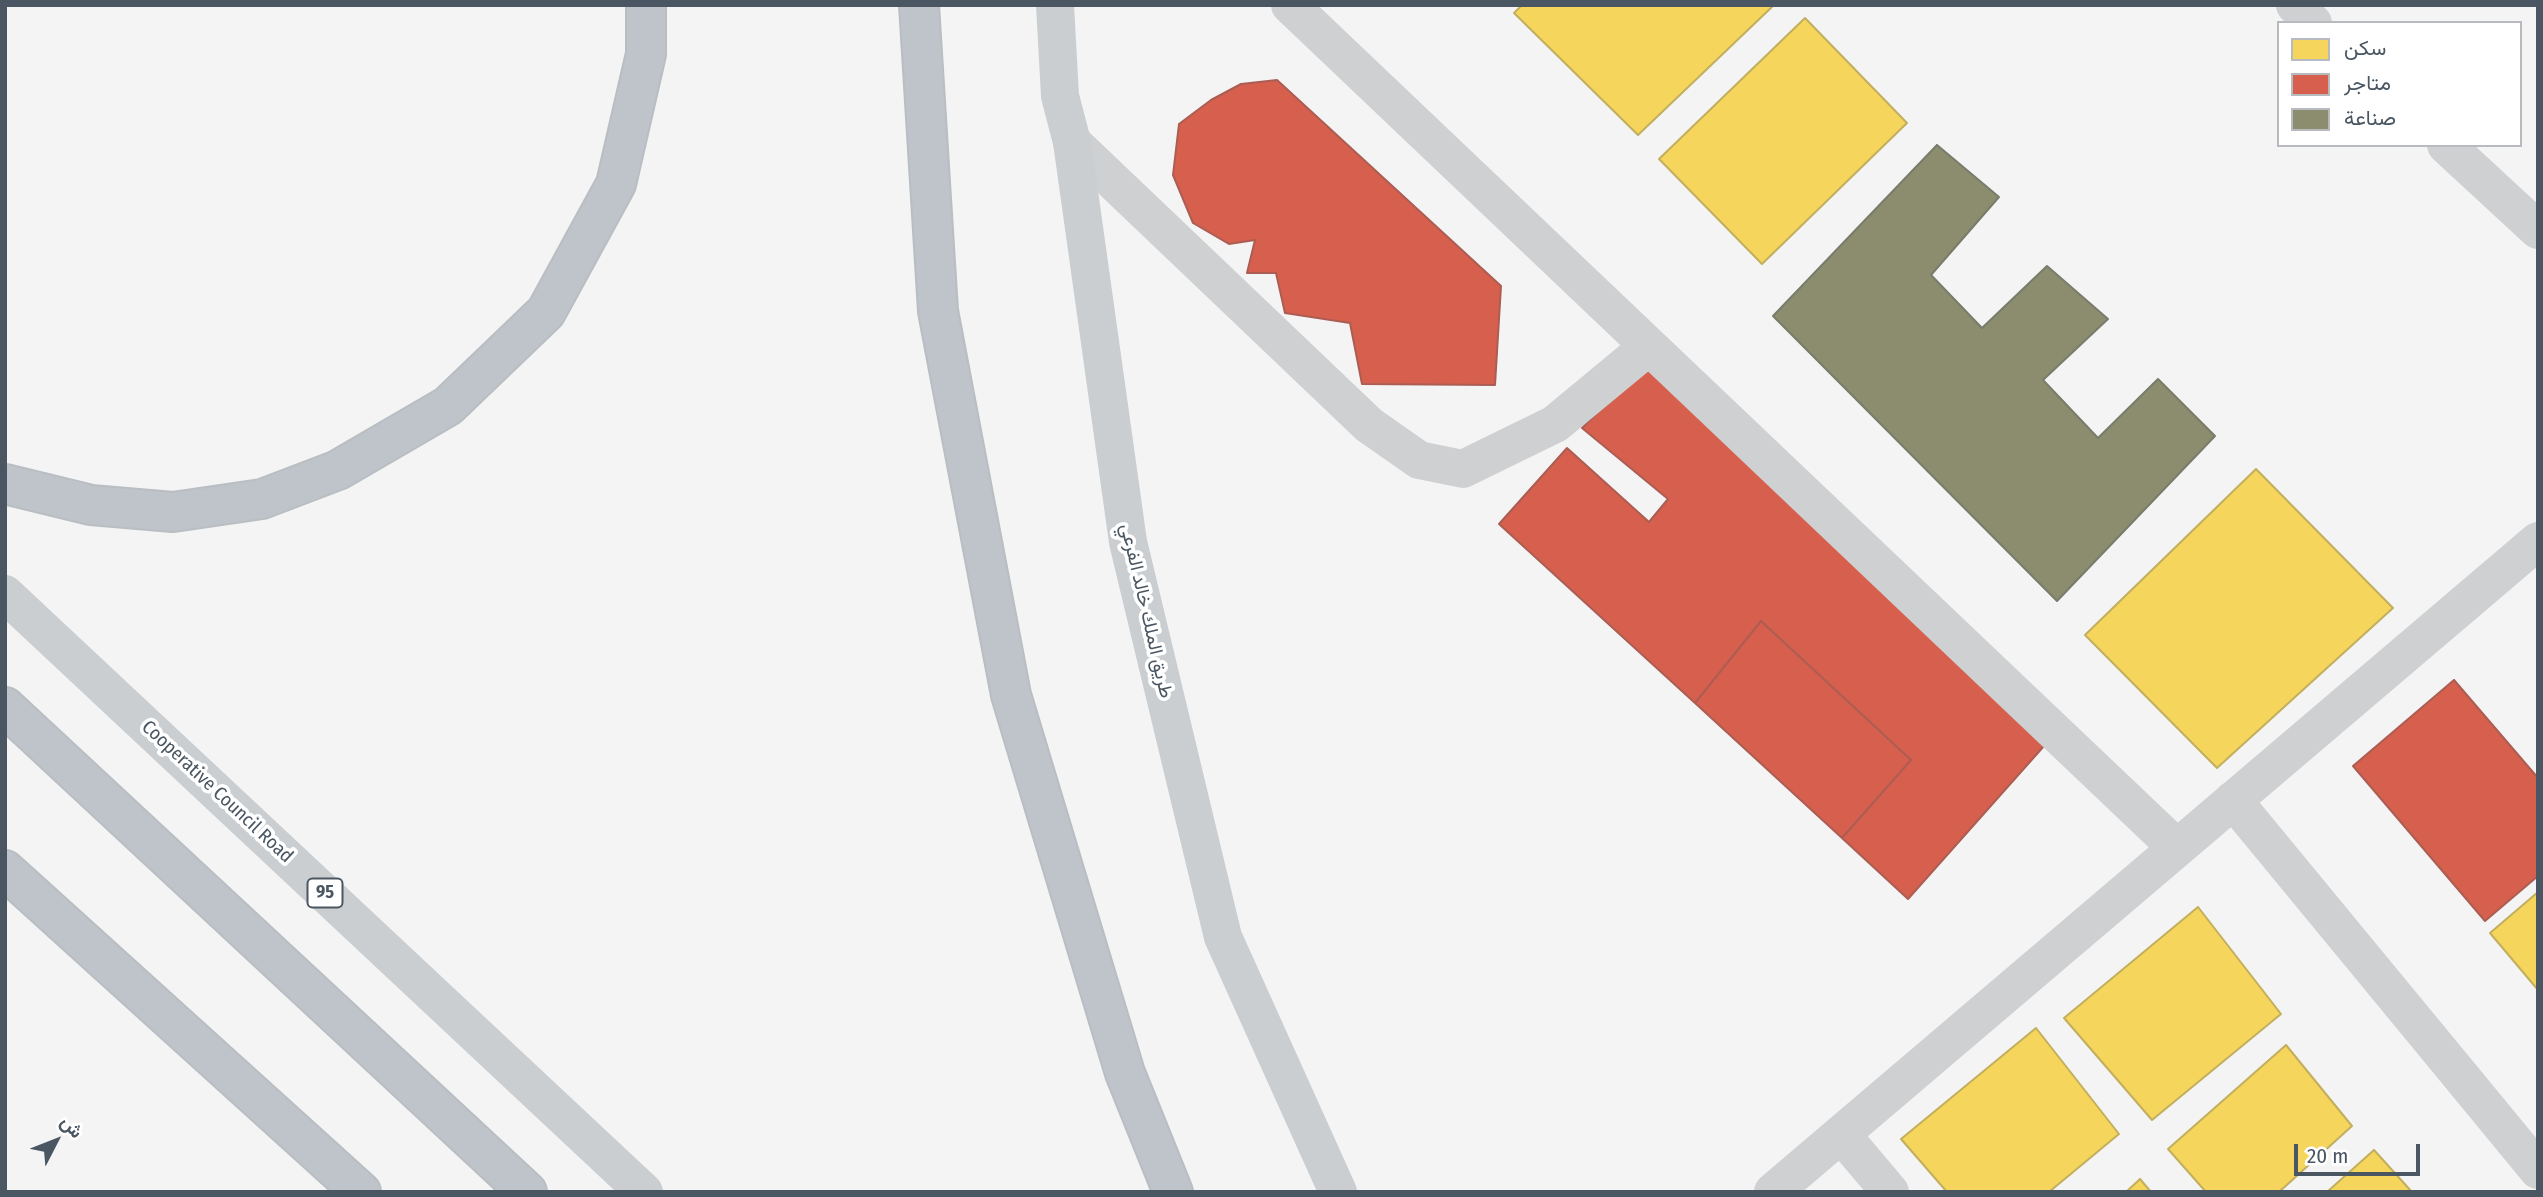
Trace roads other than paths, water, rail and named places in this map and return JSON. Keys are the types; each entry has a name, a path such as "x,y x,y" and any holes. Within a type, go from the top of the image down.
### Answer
{"highway":[{"path":"5,484 91,505 173,512 262,499 338,470 447,406 546,312 616,184 646,54 646,5"},
{"path":"919,5 938,311 1011,695 1125,1073 1173,1192"},
{"path":"5,707 527,1192"},
{"path":"5,870 362,1192"}],"main road":[{"name":"طريق الملك خالد الفرعي","path":"1055,5 1060,96 1072,142 1128,542 1223,937 1338,1192"},
{"name":"Cooperative Council Road","path":"5,594 644,1192"}],"street":[{"path":"1290,5 2177,848"},
{"path":"2295,5 2312,21"},
{"path":"1072,142 1368,425 1419,460 1463,469 1555,424 1648,347"},
{"path":"2448,147 2538,230"},
{"path":"1773,1192 2538,541"},
{"path":"2233,800 2538,1170"},
{"path":"1841,1134 1890,1192"}]}
